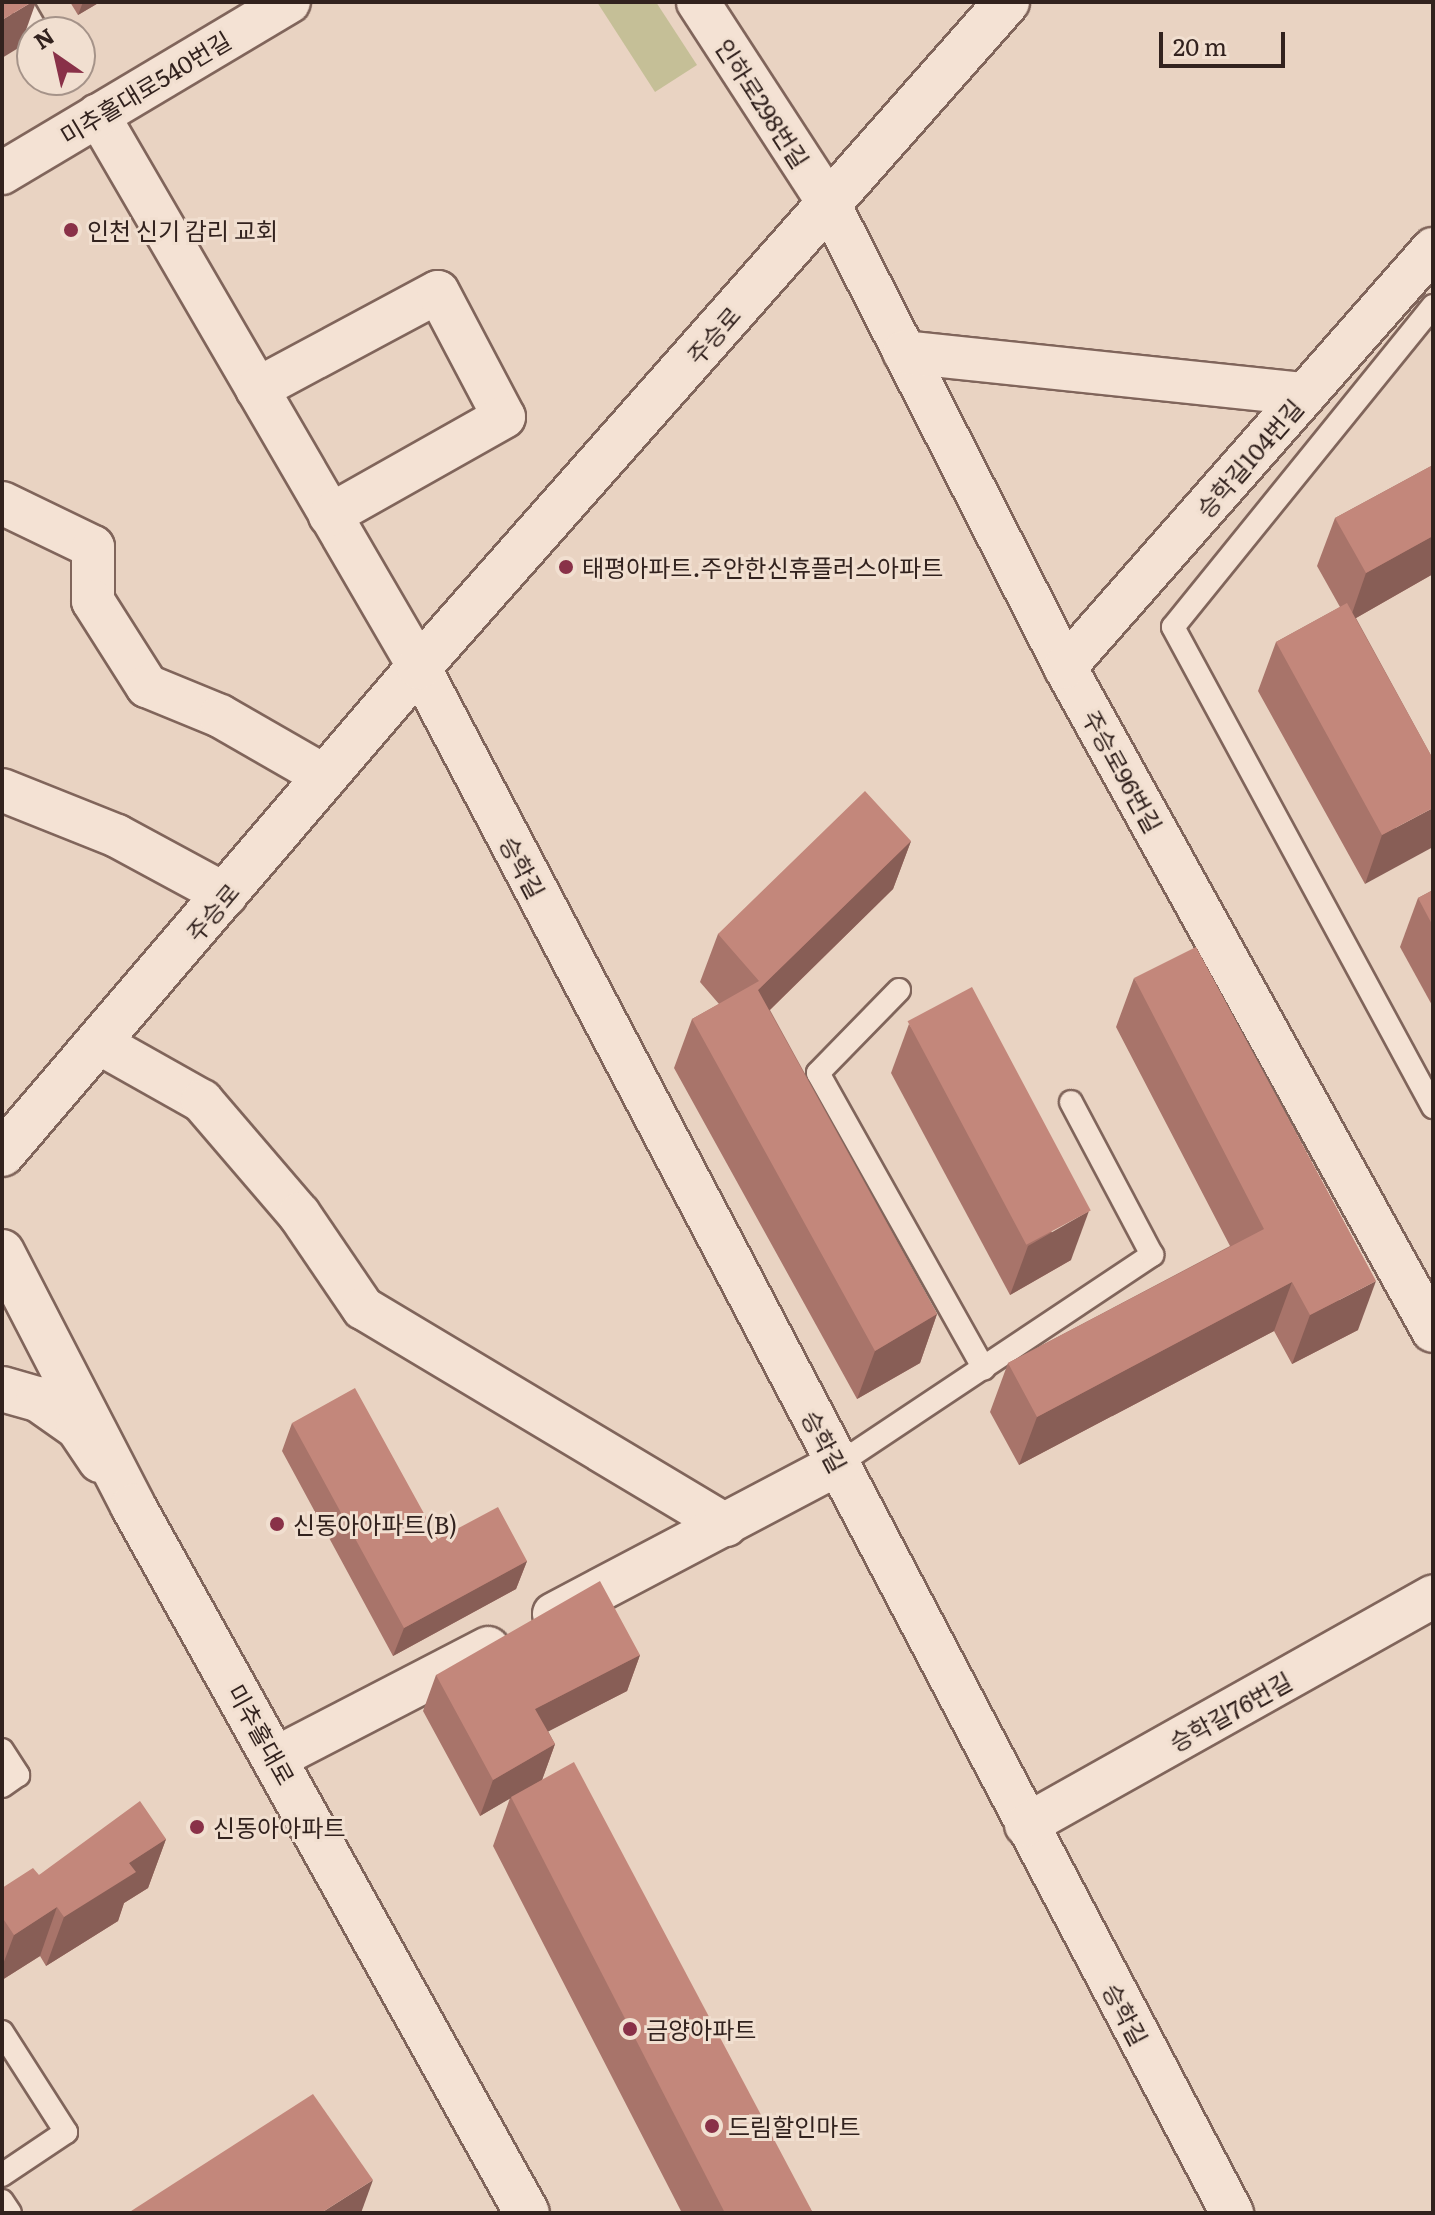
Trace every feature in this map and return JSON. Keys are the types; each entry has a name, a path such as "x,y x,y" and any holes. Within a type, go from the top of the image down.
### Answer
{"street":[{"name":"미추홀대로540번길","path":"2,173 289,2"},
{"name":"인하로298번길","path":"698,2 829,204"},
{"name":"주승로","path":"2,1154 419,667 1007,2"},
{"path":"98,115 419,667"},
{"name":"주승로96번길","path":"829,204 1065,667 1433,1331"},
{"name":"승학길104번길","path":"1065,667 1433,249"},
{"path":"257,389 438,292 504,417 330,515"},
{"path":"904,352 1305,394"},
{"path":"2,503 93,547 93,601 147,686 220,716 326,777"},
{"name":"승학길","path":"419,667 1232,2213"},
{"path":"2,790 117,836 226,895"},
{"path":"99,1043 202,1101 299,1214 363,1308 726,1525"},
{"name":"미추홀대로","path":"2,1252 133,1506 276,1758 523,2211"},
{"path":"2,1389 38,1399 78,1427 133,1506"},
{"path":"276,1758 837,1465"},
{"name":"승학길76번길","path":"1026,1825 1433,1597"}],"lane":[{"path":"1433,306 1173,627 1433,1107"},
{"path":"1305,394 1348,411"},
{"path":"899,990 818,1073 984,1369"},
{"path":"837,1465 1152,1255 1071,1102"},
{"path":"2,1750 18,1775 2,1786"},
{"path":"2,2032 66,2132 2,2175"},
{"path":"2,2201 10,2213"}],"shaded area":[{"path":"597,2 656,2 697,65 655,92"}],"building":[{"path":"2,2 32,2 2,20"},
{"path":"1433,465 1433,536 1366,573 1335,518"},
{"path":"1347,603 1433,759 1433,808 1382,835 1276,642"},
{"path":"865,791 911,841 758,990 937,1314 875,1351 692,1019 759,981 718,934"},
{"path":"1433,890 1433,926 1418,898"},
{"path":"1196,947 1376,1281 1310,1315 1292,1282 1037,1417 1008,1363 1264,1229 1134,978"},
{"path":"972,987 1091,1210 1026,1245 908,1021"},
{"path":"355,1388 438,1539 498,1507 527,1561 404,1628 292,1423"},
{"path":"600,1581 640,1655 535,1709 555,1744 493,1780 436,1675"},
{"path":"574,1762 813,2213 725,2213 511,1797"},
{"path":"140,1801 166,1839 129,1863 136,1872 64,1917 57,1907 14,1935 2,1917 2,1888 33,1868 39,1875"},
{"path":"313,2094 373,2180 321,2213 128,2213"}],"place":[{"name":"인천 신기 감리 교회","path":"71,230"},
{"name":"태평아파트.주안한신휴플러스아파트","path":"566,567"},
{"name":"신동아아파트(B)","path":"277,1524"},
{"name":"신동아아파트","path":"197,1827"},
{"name":"금양아파트","path":"630,2029"},
{"name":"드림할인마트","path":"712,2126"}]}
